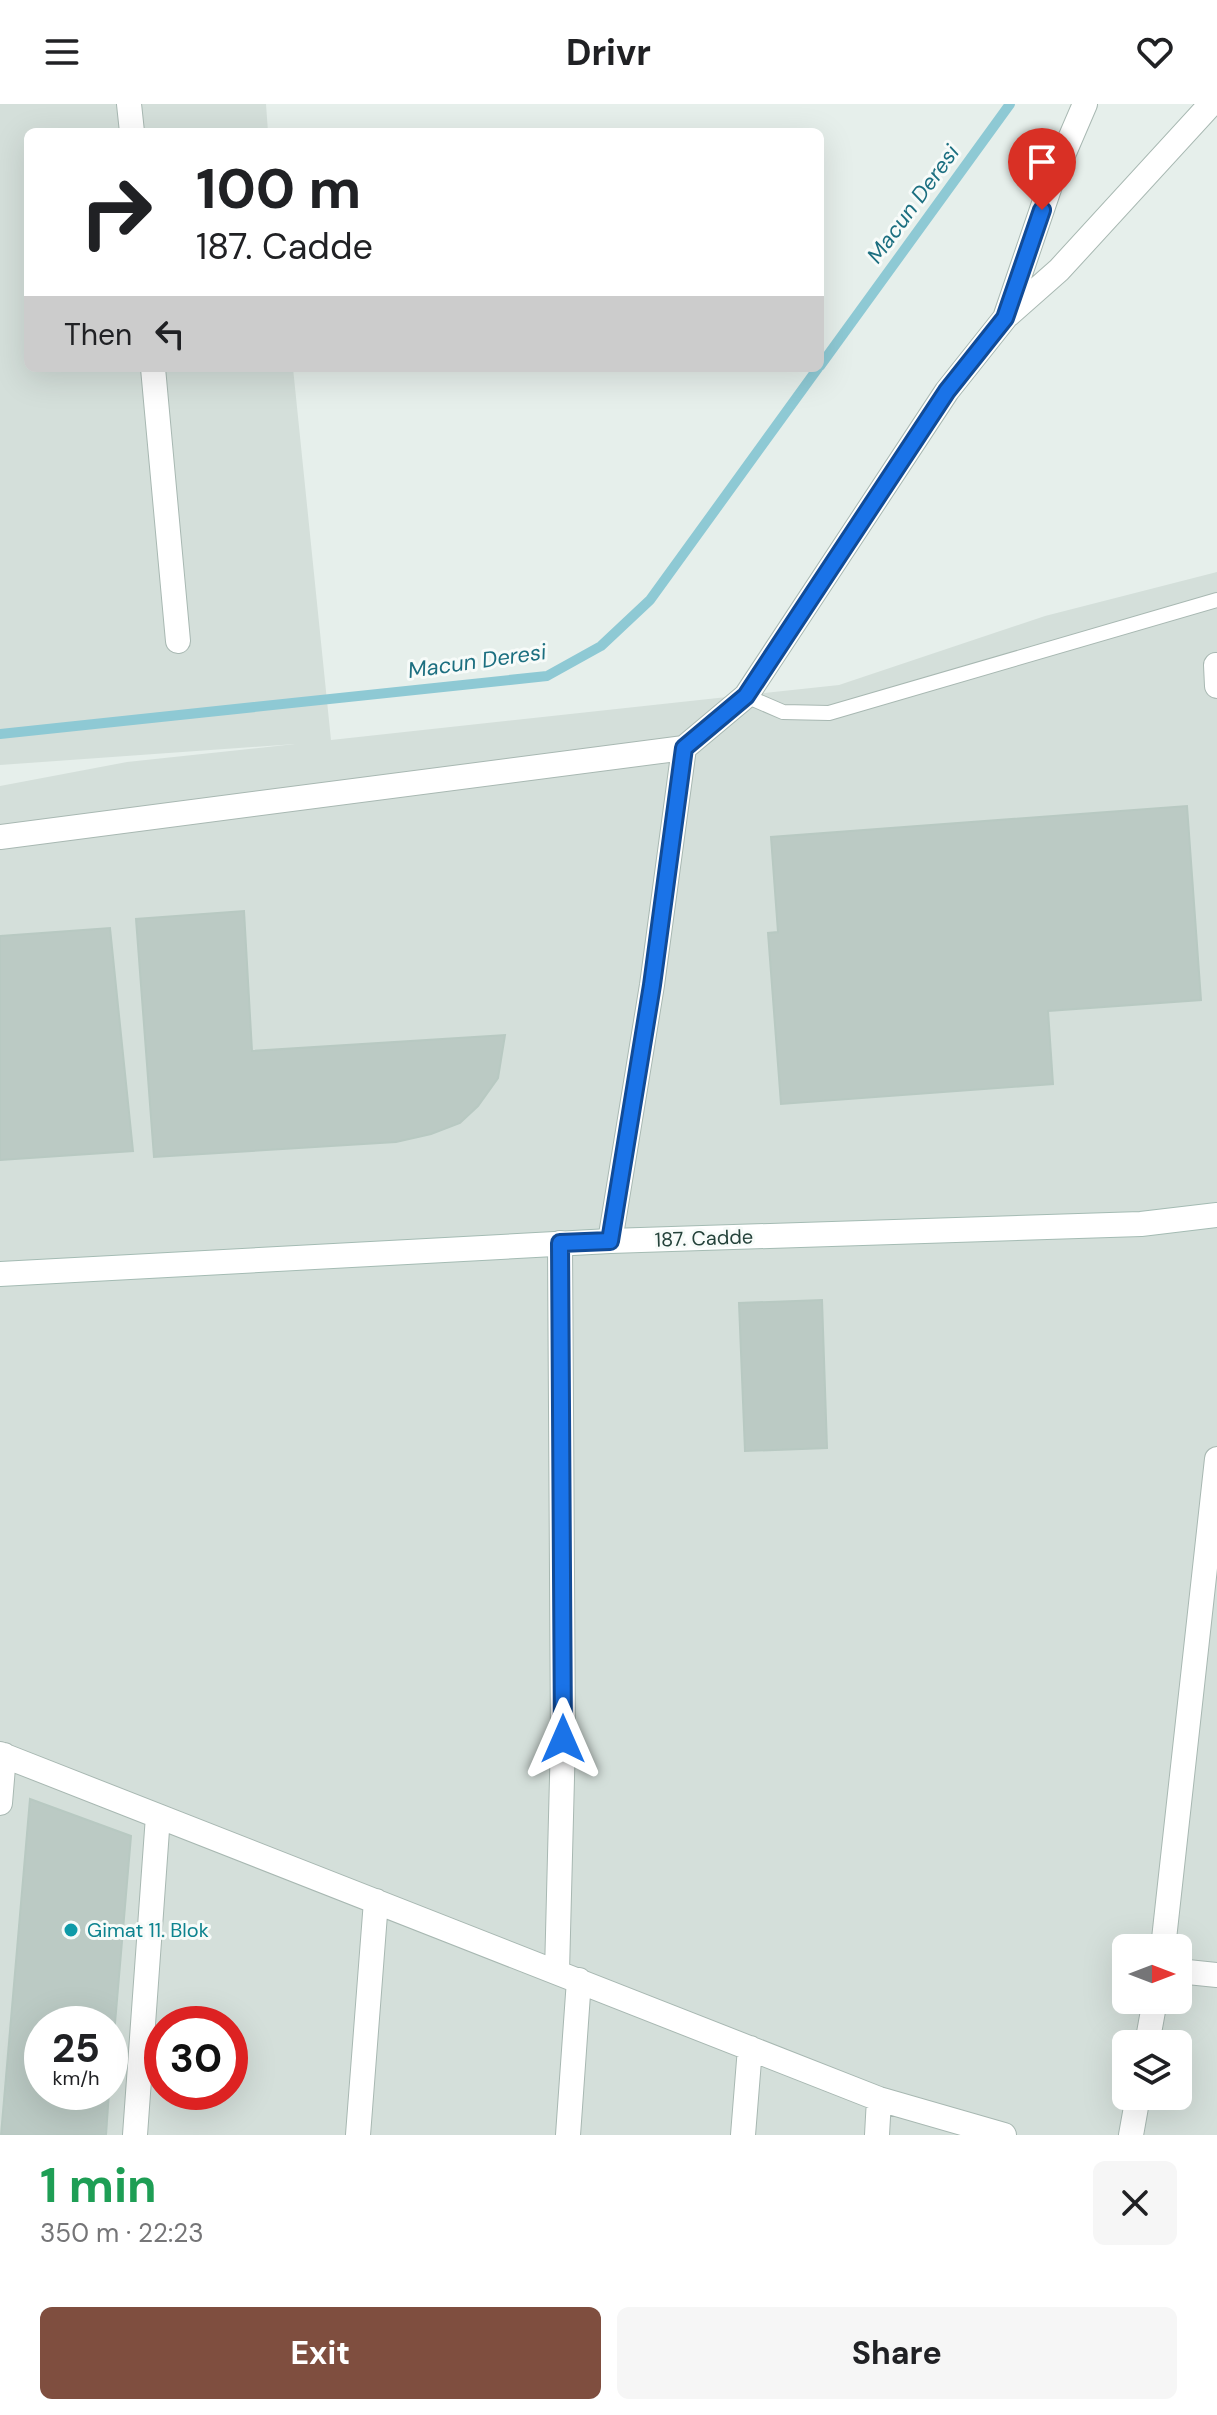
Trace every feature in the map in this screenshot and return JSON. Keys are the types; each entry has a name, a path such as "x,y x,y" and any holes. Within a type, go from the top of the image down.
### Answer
{"street":[{"path":"129,104 132,128"},
{"path":"1005,318 1051,183 1085,104"},
{"path":"0,837 684,748 746,696 947,391 1005,318 1059,270 1211,104"},
{"path":"153,372 178,641"},
{"path":"1216,665 1217,686"},
{"path":"610,1241 652,985 684,748"},
{"name":"187. Cadde","path":"0,1274 560,1243 1141,1224 1217,1215"},
{"path":"560,1243 568,2135"},
{"path":"1165,1934 1217,1459"},
{"path":"0,1803 2,1754 879,2099 1004,2135"},
{"path":"135,2135 158,1816"},
{"path":"358,2135 376,1901"},
{"path":"1192,1972 1217,1975"},
{"path":"743,2135 750,2048"},
{"path":"877,2135 879,2099"},
{"path":"1131,2135 1135,2110"}],"lane":[{"path":"746,696 783,712 829,713 1217,600"}],"shaded area":[{"path":"0,104 266,104 268,128 24,128 24,372 293,372 331,740 839,685 1045,616 1217,572 1217,2135 0,2135 0,786 127,762 295,744 0,765"}],"building":[{"path":"1187,806 1201,1000 1048,1011 1053,1084 781,1104 768,933 778,932 771,837"},
{"path":"244,911 252,1051 505,1035 498,1078 478,1106 460,1123 396,1142 154,1157 136,919"},
{"path":"110,928 133,1151 0,1160 0,936"},
{"path":"822,1300 827,1448 745,1451 739,1303"},
{"name":"Gimat 11. Blok","path":"30,1799 131,1836 116,2006 24,2006 24,2110 108,2110 106,2135 1,2135"}],"waterway":[{"name":"Macun Deresi","path":"824,360 1010,104"},
{"name":"Macun Deresi","path":"0,734 547,676 601,646 650,600 815,372"}],"place":[{"name":"Gimat 11. Blok","path":"71,1930"}],"route":[{"path":"563,1739 560,1243 610,1241 652,985 684,748 746,696 947,391 1005,318 1042,210"}]}
